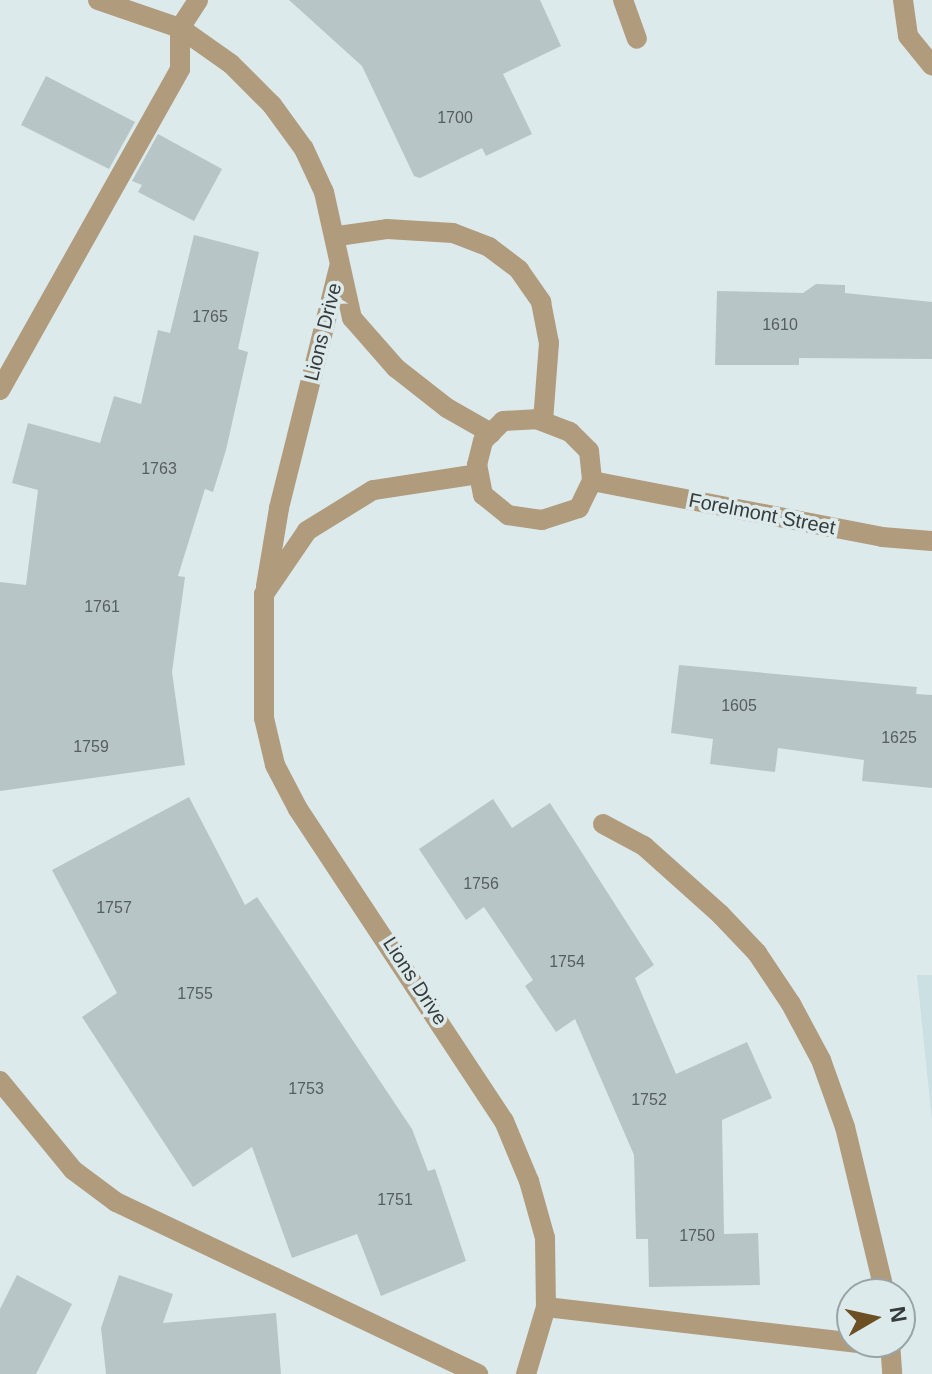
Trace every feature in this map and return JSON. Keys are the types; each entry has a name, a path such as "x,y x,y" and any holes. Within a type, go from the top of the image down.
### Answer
{"street":[{"name":"Lions Drive","path":"98,0 180,28 231,64 272,105 304,149 338,236 352,318 396,368 491,433"},
{"path":"0,390 180,69 180,28 198,0"},
{"path":"623,0 637,39"},
{"path":"903,0 908,36 932,66"},
{"path":"338,236 387,229 453,233 489,247 519,270 541,302 549,343 543,421"},
{"name":"Lions Drive","path":"341,257 279,508 264,594 264,718 275,765 298,809 504,1121 545,1238 546,1307 526,1374"},
{"path":"503,421 543,421 570,432 589,451 592,481 579,508 542,520 508,515 483,495 478,474 483,441 503,421"},
{"path":"264,594 307,531 373,490 478,474"},
{"name":"Forelmont Street","path":"592,481 882,537 932,541"},
{"path":"603,824 644,846 710,904 757,953 791,1004 821,1060 845,1127 881,1278"},
{"path":"0,1081 73,1170 116,1202 478,1374"},
{"path":"546,1307 836,1338"}],"shaded area":[{"path":"917,975 932,975 932,1121"}],"building":[{"path":"289,0 540,0 561,46 503,74 532,134 486,156 482,148 420,178 414,176 362,66"},
{"path":"46,76 135,122 109,169 21,125"},
{"path":"158,134 222,169 194,221 138,192 142,185 132,181"},
{"path":"194,235 259,252 238,349 248,352 226,450 213,492 205,489 178,576 185,577 172,672 185,765 0,791 0,582 26,585 38,490 12,483 28,423 100,443 114,396 141,404 158,330 170,333"},
{"path":"816,284 845,285 845,293 932,302 932,359 799,358 799,365 715,365 717,291 803,293"},
{"path":"679,665 917,687 916,694 932,695 932,788 862,781 864,760 778,748 775,772 710,764 713,739 671,733"},
{"path":"189,797 245,905 257,897 412,1129 428,1171 435,1169 466,1261 381,1296 357,1234 292,1258 252,1147 193,1187 82,1017 117,993 52,870"},
{"path":"493,799 512,828 550,803 654,965 635,978 676,1074 747,1042 772,1098 722,1120 724,1234 758,1233 760,1285 649,1287 648,1239 636,1239 634,1155 575,1019 556,1032 525,986 533,980 484,907 466,920 419,849"},
{"path":"17,1275 72,1304 36,1374 0,1374 0,1309"},
{"path":"119,1275 173,1294 163,1323 276,1313 281,1374 106,1374 101,1328"}]}
